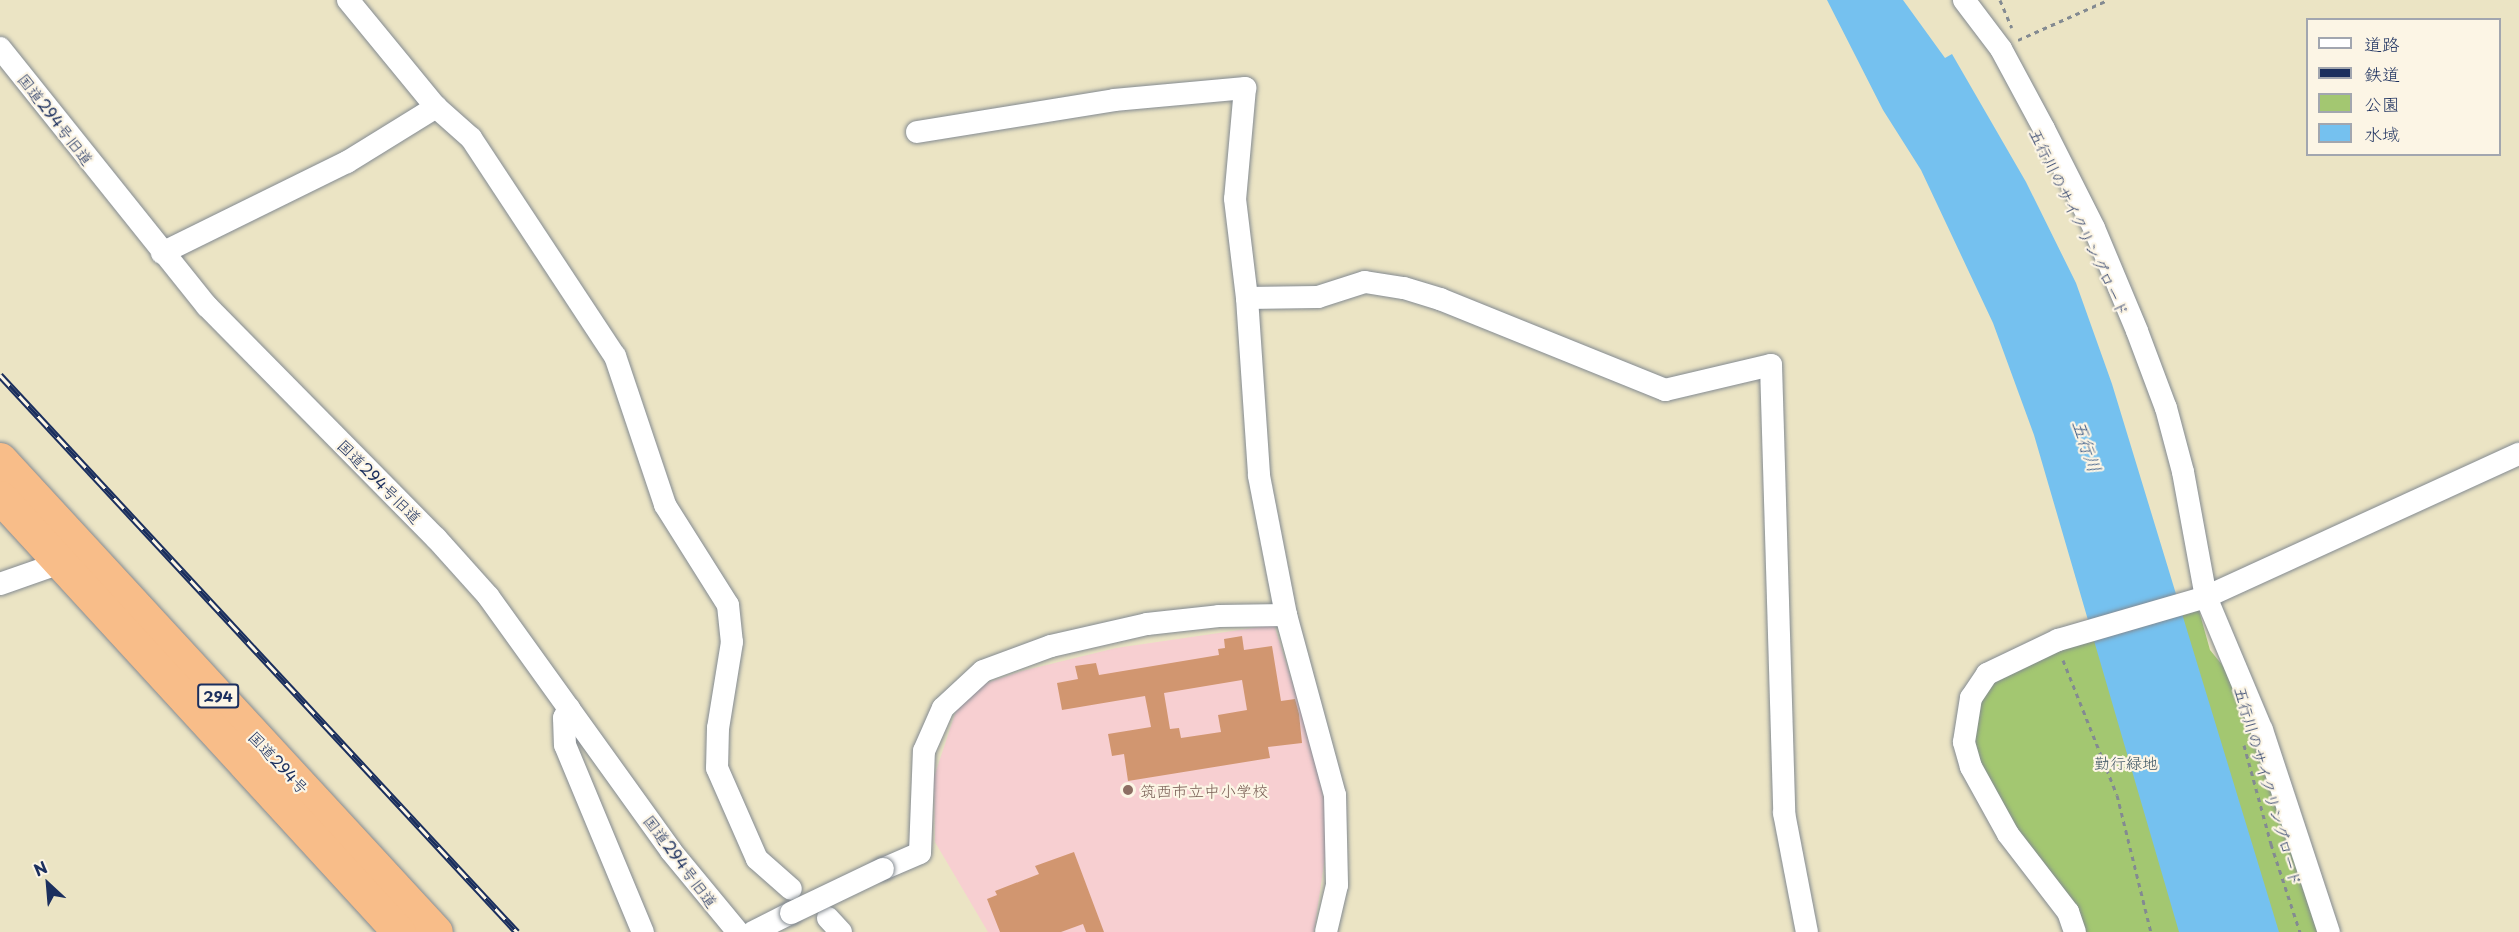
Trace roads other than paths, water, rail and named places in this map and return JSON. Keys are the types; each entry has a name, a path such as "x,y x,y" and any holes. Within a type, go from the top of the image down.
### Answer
{"highway":[{"name":"国道294号","path":"0,459 436,932"},
{"name":"国道294号","path":"0,497 399,932"}],"street":[{"path":"348,0 436,107 471,138 615,356 665,505 728,605 732,642 718,728 717,768 757,859 791,889"},
{"path":"1964,0 2009,45 2094,228 2137,331 2166,408 2183,472 2202,598 2262,730 2329,932"},
{"name":"国道294号旧道","path":"0,48 162,253 207,306 436,538 488,596 671,851 738,932"},
{"path":"916,132 1113,100 1245,87 1235,200 1247,298 1259,476 1286,615 1335,795 1337,885 1326,932"},
{"path":"162,253 347,162 436,107"},
{"path":"1247,298 1318,297 1365,282 1404,288 1665,390 1771,366 1784,813 1807,932"},
{"path":"2075,932 2068,912 2008,834 1984,796 1964,742 1971,698 1987,674 2060,639 2202,598 2519,454"},
{"path":"0,584 60,563"},
{"path":"753,932 920,853 924,751 943,708 983,671 1051,646 1147,624 1219,616 1286,615"},
{"path":"569,708 564,718 565,745 643,932"}],"water":[{"name":"五行川","path":"1827,0 1903,0 1945,58 1952,54 2026,182 2076,283 2112,384 2279,932 2179,932 2034,435 1993,323 1921,170 1883,110"}],"railway":[{"path":"0,375 517,932"}],"place":[{"name":"筑西市立中小学校","path":"1128,790"}],"park label":[{"name":"勤行緑地","path":"2126,762"}]}
